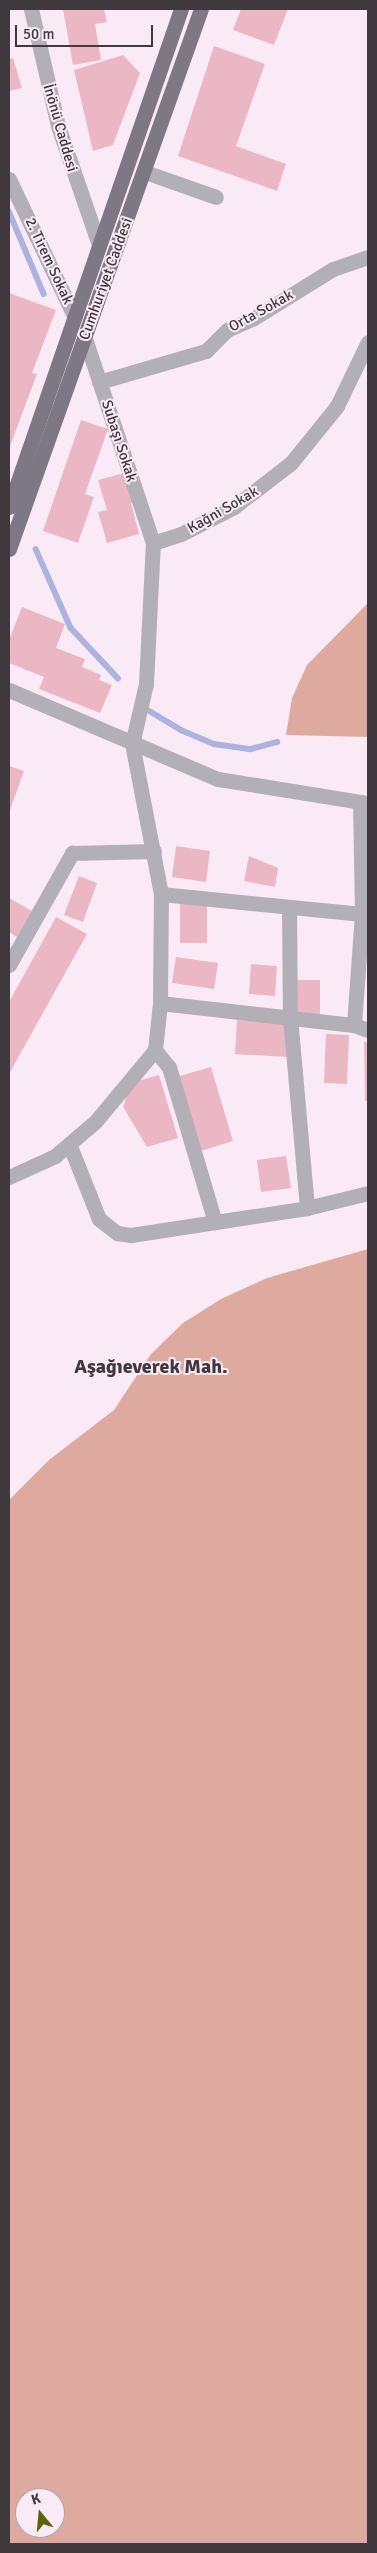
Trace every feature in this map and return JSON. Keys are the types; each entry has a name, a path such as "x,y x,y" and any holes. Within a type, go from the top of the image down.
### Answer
{"main road":[{"name":"Cumhuriyet Caddesi","path":"9,507 181,9"},
{"name":"Cumhuriyet Caddesi","path":"9,549 145,172 201,9"}],"street":[{"name":"İnönü Caddesi","path":"31,9 58,126 99,245"},
{"path":"145,172 216,197"},
{"name":"2. Tirem Sokak","path":"9,179 74,316"},
{"name":"Orta Sokak","path":"99,382 206,351 227,330 254,318 333,268 368,257"},
{"name":"Subaşı Sokak","path":"85,339 153,543"},
{"name":"Kağni Sokak","path":"153,543 190,530 234,507 286,468 308,445 333,413 368,342"},
{"path":"9,1177 43,1162 70,1146 95,1122 155,1050 160,1003 161,894 132,744 146,684 153,543"},
{"path":"9,690 218,779 364,802 361,1027 290,1017 160,1003"},
{"path":"9,965 72,852 154,851"},
{"path":"161,894 362,914"},
{"path":"289,908 290,1017 307,1208"},
{"path":"155,1050 169,1067 215,1222"},
{"path":"70,1146 99,1219 107,1228 131,1235 307,1208 368,1193"}],"shaded area":[{"path":"368,603 368,737 286,735 292,698 307,665"},
{"path":"368,1249 368,2544 9,2544 9,1500 49,1460 114,1410 151,1354 183,1323 221,1299 267,1278"}],"building":[{"path":"63,9 104,9 107,22 95,24 101,60 73,65"},
{"path":"241,9 288,9 274,45 233,30"},
{"path":"214,46 265,64 236,146 286,164 277,191 178,156"},
{"path":"123,55 140,73 113,145 93,151 74,70"},
{"path":"13,58 22,88 9,91 9,59"},
{"path":"9,293 56,310 32,373 37,374 9,449"},
{"path":"81,420 108,429 85,494 94,497 78,543 43,531"},
{"path":"128,472 136,502 131,503 139,534 107,543 98,512 107,510 98,480"},
{"path":"22,607 65,624 56,648 85,659 82,667 101,675 99,680 112,685 100,713 39,689 44,677 9,663 9,640"},
{"path":"9,766 24,771 9,813"},
{"path":"176,846 210,851 206,882 172,877"},
{"path":"249,856 278,868 275,887 244,881"},
{"path":"79,876 97,883 83,922 64,915"},
{"path":"9,898 32,911 17,937 9,932"},
{"path":"180,904 207,904 207,943 180,943"},
{"path":"56,917 87,934 9,1074 9,1002"},
{"path":"176,957 218,963 214,989 172,983"},
{"path":"251,964 277,966 275,996 249,994"},
{"path":"297,980 320,980 320,1015 297,1015"},
{"path":"237,1020 289,1024 287,1057 235,1054"},
{"path":"326,1034 349,1035 347,1084 324,1083"},
{"path":"364,1041 368,1044 368,1101 365,1101"},
{"path":"211,1067 233,1141 198,1152 176,1077"},
{"path":"159,1075 178,1138 147,1147 123,1107 131,1083"},
{"path":"286,1156 291,1188 261,1192 257,1160"}],"waterway":[{"path":"9,211 44,294"},
{"path":"36,549 71,628 118,678"},
{"path":"148,710 181,730 214,744 251,749 277,742"}],"district":[{"name":"Aşağıeverek Mah.","path":"151,1366"}]}
